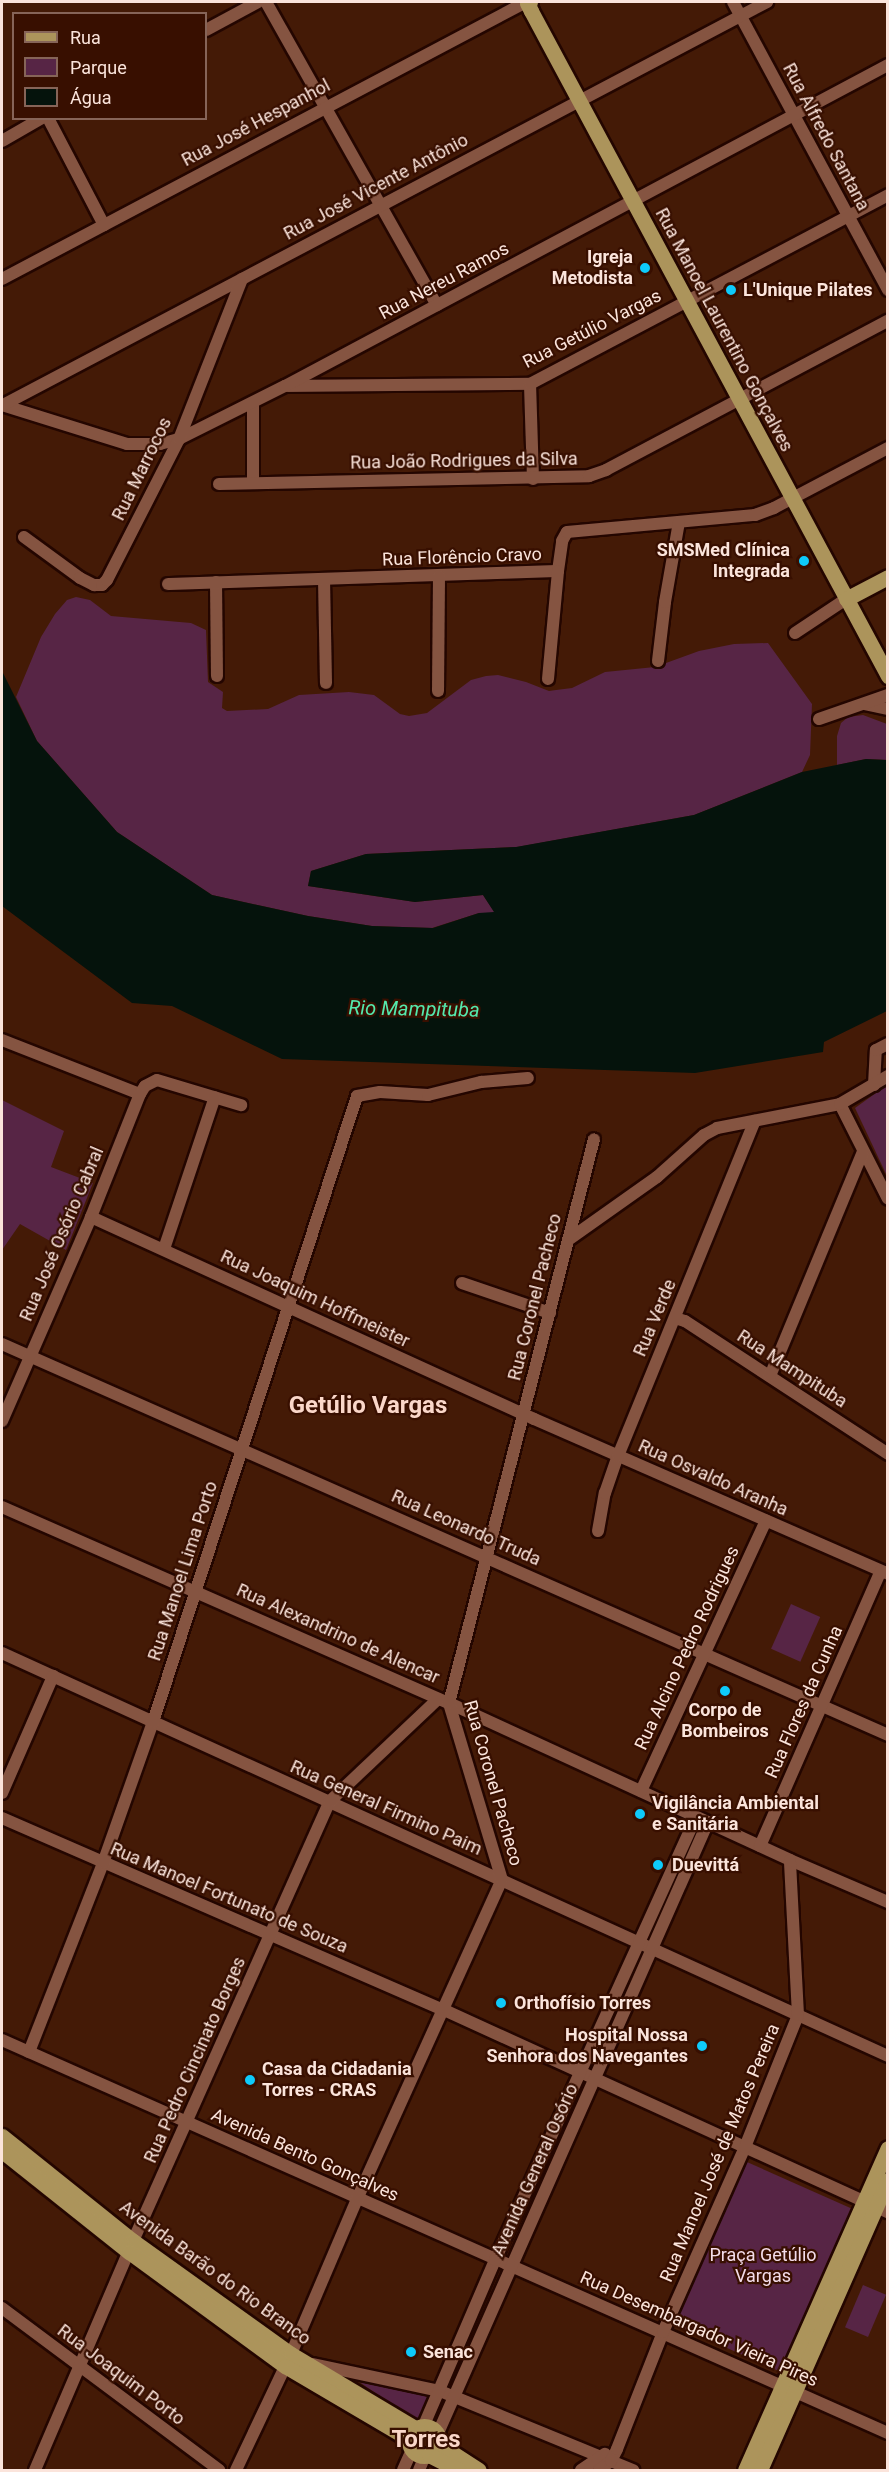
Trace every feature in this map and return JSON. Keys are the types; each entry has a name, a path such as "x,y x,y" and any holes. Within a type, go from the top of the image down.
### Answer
{"main road":[{"name":"Rua Manoel Laurentino Gonçalves","path":"528,2 888,676"},
{"path":"846,599 888,577"},
{"name":"Avenida Barão do Rio Branco","path":"2,2136 131,2247"},
{"path":"876,2207 888,2148"},
{"name":"Avenida Barão do Rio Branco","path":"2,2151 288,2360 424,2444 445,2448 479,2470"},
{"path":"745,2470 788,2388 831,2292 888,2180"},
{"name":"Avenida Barão do Rio Branco","path":"288,2360 308,2363 458,2470"},
{"path":"760,2470 788,2388"}],"street":[{"path":"207,29 258,2"},
{"path":"267,2 437,305"},
{"name":"Rua José Hespanhol","path":"2,279 528,2"},
{"name":"Rua Alfredo Santana","path":"734,2 888,290"},
{"name":"Rua José Vicente Antônio","path":"2,405 767,2"},
{"name":"Rua Nereu Ramos","path":"2,405 127,444 160,444 179,439 253,403 888,65"},
{"path":"2,141 39,120"},
{"path":"49,120 104,225"},
{"name":"Rua Getúlio Vargas","path":"285,386 530,384 888,195"},
{"name":"Rua Marrocos","path":"24,537 80,578 94,585 102,585 110,575 179,439 242,279"},
{"name":"Rua João Rodrigues da Silva","path":"219,484 579,478 598,474 888,321"},
{"path":"530,384 533,479"},
{"path":"253,403 253,483"},
{"name":"Rua Florêncio Cravo","path":"168,584 558,571 562,541 567,531 755,515 792,499 888,448"},
{"path":"658,661 665,602 679,522"},
{"path":"548,679 558,571"},
{"path":"438,691 439,576"},
{"path":"324,579 326,683"},
{"path":"216,582 217,676"},
{"path":"795,633 846,599"},
{"path":"819,719 888,695"},
{"path":"863,704 888,709"},
{"path":"2,1040 140,1094 145,1086 157,1080 241,1105"},
{"path":"874,1084 876,1050 888,1044"},
{"path":"568,1240 657,1177 704,1135 717,1128 840,1104 888,1076"},
{"name":"Rua Manoel Lima Porto","path":"30,2052 103,1863 153,1722 357,1096 380,1092 428,1095 481,1082 528,1078"},
{"name":"Rua José Osório Cabral","path":"2,1421 91,1217 140,1094"},
{"path":"164,1249 215,1097"},
{"path":"840,1104 888,1199"},
{"name":"Rua Verde","path":"598,1531 605,1493 618,1456 755,1121"},
{"name":"Rua Coronel Pacheco","path":"236,2470 288,2360 357,2199 502,1880 444,1701 487,1557 594,1139"},
{"path":"770,1376 863,1152"},
{"name":"Rua Joaquim Hoffmeister","path":"91,1217 524,1414"},
{"path":"462,1283 550,1313"},
{"name":"Rua Mampituba","path":"675,1318 685,1321 888,1454"},
{"name":"Rua Leonardo Truda","path":"2,1344 888,1735"},
{"name":"Rua Osvaldo Aranha","path":"524,1414 884,1573"},
{"name":"Rua Alexandrino de Alencar","path":"2,1507 444,1701 790,1860 888,1902"},
{"name":"Rua Alcino Pedro Rodrigues","path":"641,1791 766,1521"},
{"name":"Rua Flores da Cunha","path":"760,1846 884,1573"},
{"name":"Rua General Firmino Paim","path":"2,1653 888,2056"},
{"path":"2,1793 53,1676"},
{"name":"Rua Pedro Cincinato Borges","path":"35,2470 131,2247 329,1802 444,1701"},
{"name":"Avenida General Osório","path":"424,2444 440,2391 495,2260 696,1816"},
{"name":"Rua Manoel Fortunato de Souza","path":"2,1818 596,2077 876,2207"},
{"name":"Avenida General Osório","path":"403,2470 424,2444 454,2397 708,1822"},
{"name":"Rua Manoel José de Matos Pereira","path":"606,2458 617,2449 663,2332 745,2147 798,2015 790,1860"},
{"name":"Avenida Bento Gonçalves","path":"2,2040 495,2260"},
{"name":"Rua Desembargador Vieira Pires","path":"495,2260 888,2433"},
{"name":"Rua Joaquim Porto","path":"2,2308 219,2470"},
{"path":"308,2363 440,2391 633,2470"},
{"path":"581,2470 606,2458"},
{"path":"599,2470 606,2458"}],"green space":[{"path":"76,597 90,600 111,616 191,623 206,630 208,682 223,692 222,708 227,711 268,709 299,695 349,692 374,695 400,714 409,716 427,713 471,680 486,676 498,675 549,691 572,688 605,672 655,667 699,651 734,644 768,643 812,704 810,755 802,772 694,815 517,847 366,854 311,871 308,886 415,902 483,895 495,913 479,913 432,928 372,926 308,916 212,895 117,832 37,741 16,697 41,637 67,600"},
{"path":"863,715 887,724 887,760 866,759 837,765 837,736 841,723 848,717"},
{"path":"887,1085 887,1176 855,1108"},
{"path":"2,1100 64,1131 51,1167 93,1183 66,1250 20,1224 2,1250"},
{"path":"791,1604 820,1617 800,1662 771,1649"},
{"name":"Praça Getúlio Vargas","path":"747,2162 852,2209 780,2371 675,2325"},
{"path":"863,2285 886,2295 868,2337 845,2327"},
{"path":"352,2377 431,2394 423,2417 413,2419"}],"water":[{"name":"Rio Mampituba","path":"2,671 37,741 117,832 212,895 308,916 372,926 433,928 479,913 494,912 483,895 415,902 308,886 311,871 366,854 516,847 694,815 802,772 866,759 887,760 887,1011 824,1042 823,1052 695,1073 282,1059 172,1006 132,1003 2,906"}],"place":[{"name":"Igreja Metodista","path":"645,268"},
{"name":"L'Unique Pilates","path":"731,290"},
{"name":"SMSMed Clínica Integrada","path":"804,561"},
{"name":"Corpo de Bombeiros","path":"725,1691"},
{"name":"Vigilância Ambiental e Sanitária","path":"640,1814"},
{"name":"Duevittá","path":"658,1865"},
{"name":"Orthofísio Torres","path":"501,2003"},
{"name":"Hospital Nossa Senhora dos Navegantes","path":"702,2046"},
{"name":"Casa da Cidadania Torres - CRAS","path":"250,2080"},
{"name":"Senac","path":"411,2352"}],"district":[{"name":"Getúlio Vargas","path":"368,1406"},
{"name":"Torres","path":"426,2440"}]}
